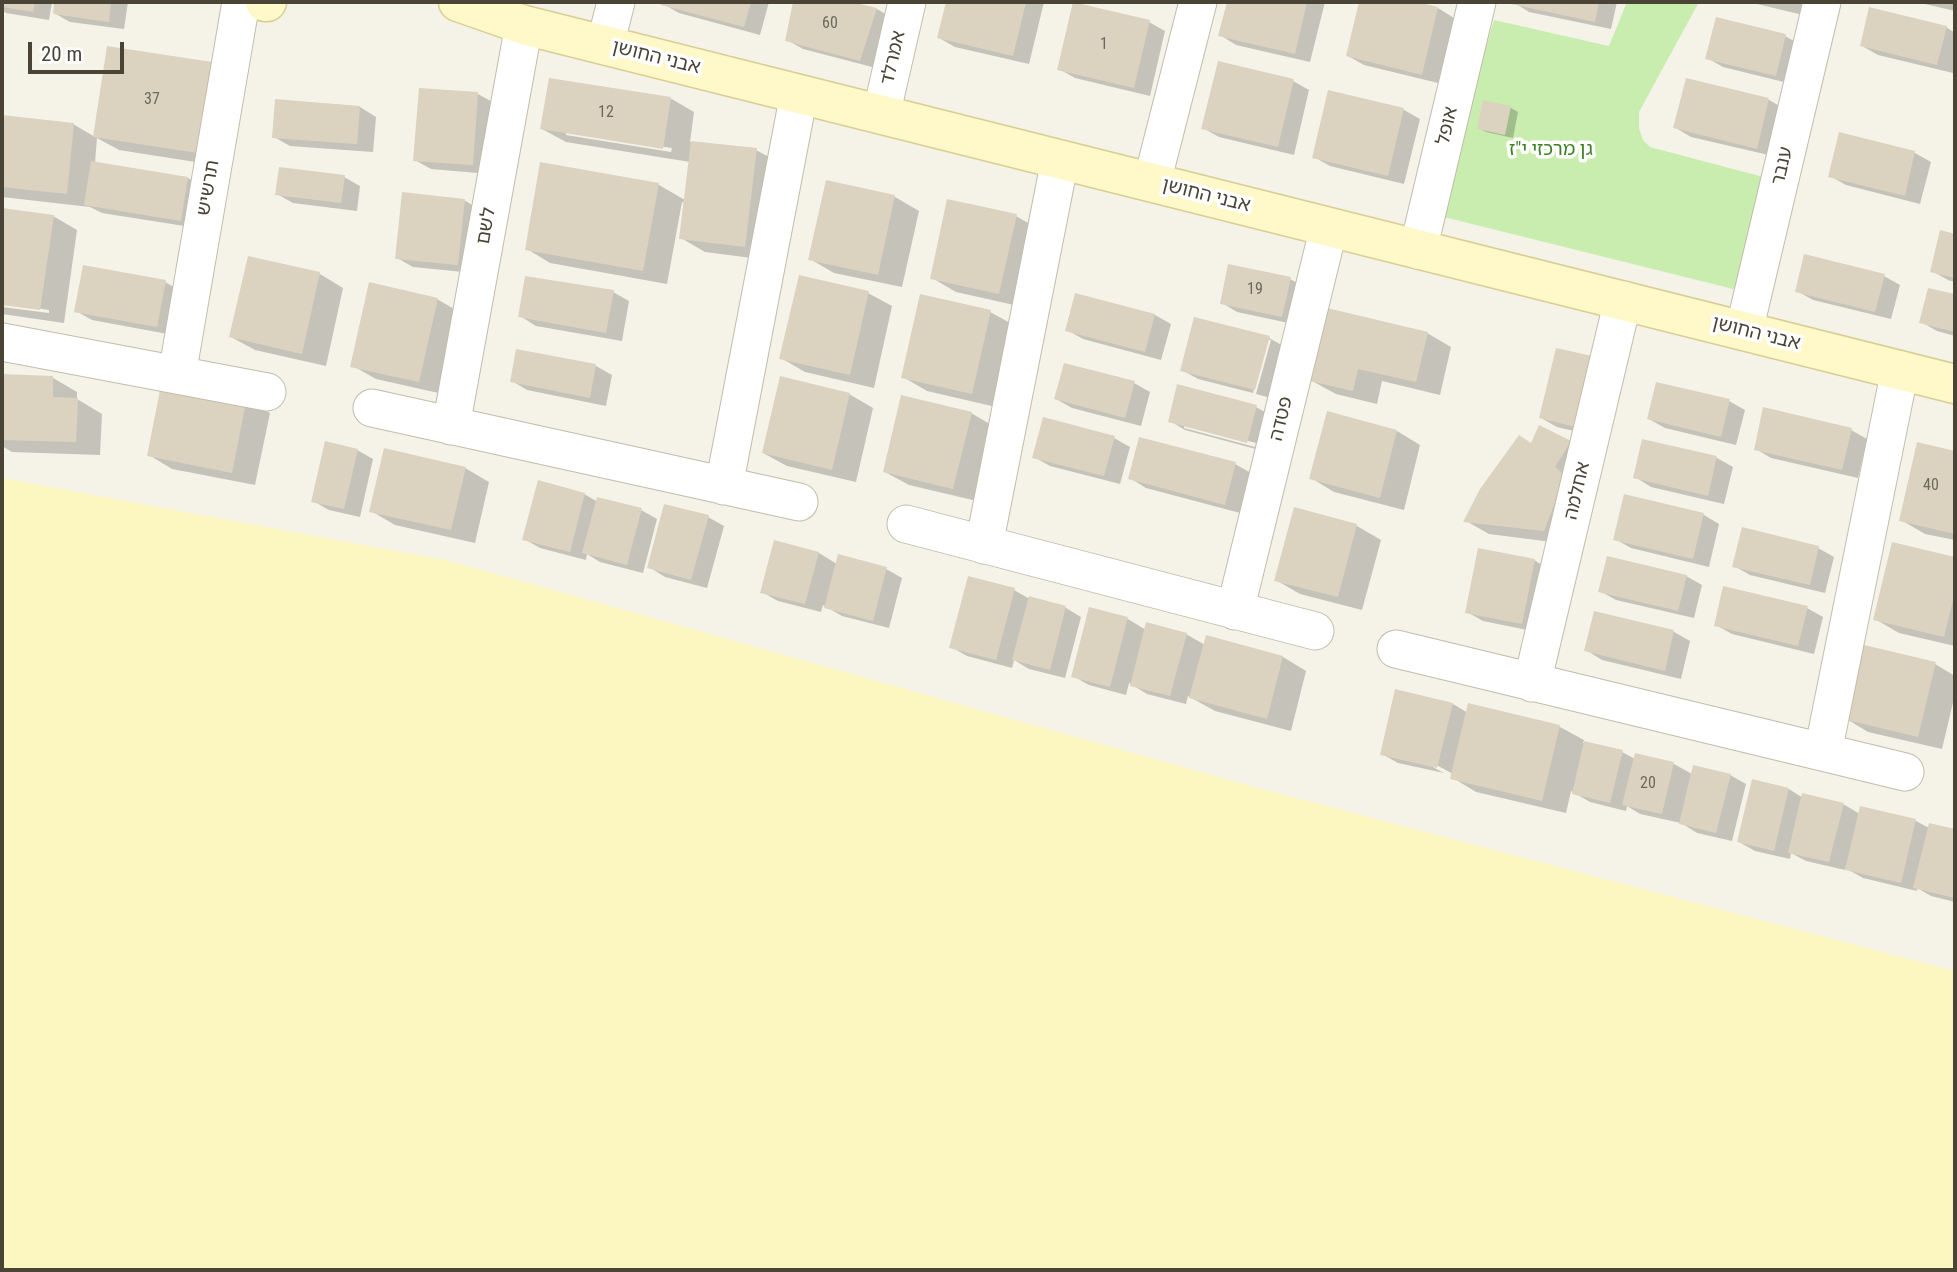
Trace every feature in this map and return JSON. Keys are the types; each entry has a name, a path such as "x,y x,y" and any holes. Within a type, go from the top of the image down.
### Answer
{"street":[{"name":"תרשיש","path":"177,375 242,2"},
{"name":"אבני החושן","path":"458,2 524,25 1955,384"},
{"path":"605,45 616,2"},
{"name":"אמרלד","path":"881,115 907,2"},
{"path":"1152,182 1198,2"},
{"name":"אופל","path":"1419,250 1477,2"},
{"name":"ענבר","path":"1744,331 1822,2"},
{"name":"לשם","path":"451,426 524,25"},
{"path":"724,486 799,94"},
{"path":"984,545 1060,160"},
{"name":"פטדה","path":"1235,611 1328,227"},
{"name":"אחלמה","path":"1532,682 1623,300"},
{"path":"2,342 267,392"},
{"path":"1823,752 1900,370"},
{"path":"372,408 799,502"},
{"path":"906,524 1315,631"},
{"path":"1396,649 1905,772"}],"green space":[{"name":"גן מרכזי י\"ז","path":"1627,2 1699,2 1639,112 1639,128 1643,140 1650,147 1767,178 1741,291 1436,215 1494,20 1609,46"}],"sand":[{"path":"2,478 450,561 1247,785 1955,971 1955,1270 2,1270"}],"building":[{"path":"2,2 35,2 33,12 2,7"},
{"path":"54,2 111,2 109,22 53,14"},
{"path":"662,2 751,2 744,27 661,5"},
{"path":"793,2 852,2 877,8 860,61 785,41"},
{"path":"946,2 1026,2 1013,56 937,38"},
{"path":"1073,2 1150,20 1134,88 1057,70"},
{"path":"1227,2 1307,2 1295,54 1218,36"},
{"path":"1359,2 1417,2 1438,7 1422,75 1346,56"},
{"path":"1511,2 1599,2 1595,22"},
{"path":"1869,7 1947,26 1937,65 1860,46"},
{"path":"1716,17 1786,34 1776,76 1705,59"},
{"path":"107,46 212,62 198,153 93,137"},
{"path":"1218,61 1294,79 1278,147 1201,129"},
{"path":"549,78 671,97 663,149 540,129"},
{"path":"1686,78 1769,98 1757,149 1673,128"},
{"path":"419,88 478,92 473,165 413,161"},
{"path":"1328,90 1404,108 1388,176 1312,158"},
{"path":"275,99 360,106 357,144 272,138"},
{"path":"1483,100 1511,106 1505,135 1477,129"},
{"path":"2,115 74,123 67,194 2,187"},
{"path":"1839,132 1915,151 1905,196 1828,177"},
{"path":"691,141 757,148 745,247 679,239"},
{"path":"91,161 188,177 181,221 84,205"},
{"path":"540,162 659,183 643,271 525,250"},
{"path":"279,167 345,175 341,203 275,195"},
{"path":"826,180 895,195 878,275 808,260"},
{"path":"402,192 465,199 458,265 395,259"},
{"path":"947,199 1017,214 999,294 930,279"},
{"path":"2,208 54,215 40,310 2,305"},
{"path":"1940,230 1955,234 1955,278 1930,272"},
{"path":"1804,254 1885,274 1875,312 1795,292"},
{"path":"248,256 320,272 302,354 229,337"},
{"path":"1228,264 1291,277 1282,317 1220,304"},
{"path":"83,265 166,280 157,327 74,312"},
{"path":"799,275 869,291 850,375 779,359"},
{"path":"525,276 614,290 606,333 518,317"},
{"path":"369,282 438,298 419,382 350,367"},
{"path":"1928,288 1955,294 1955,332 1919,323"},
{"path":"1075,293 1155,314 1145,352 1065,331"},
{"path":"920,294 991,310 972,394 901,378"},
{"path":"1327,308 1428,332 1416,382 1358,369 1353,391 1310,381"},
{"path":"1194,317 1270,336 1255,390 1180,371"},
{"path":"1556,348 1601,358 1584,429 1539,418"},
{"path":"516,349 596,364 590,398 510,382"},
{"path":"1064,363 1135,381 1125,418 1054,399"},
{"path":"2,374 53,376 53,397 78,398 76,442 2,440"},
{"path":"780,376 850,393 832,470 762,453"},
{"path":"162,380 247,397 232,473 147,456"},
{"path":"1656,382 1730,399 1721,437 1647,419"},
{"path":"1177,384 1257,405 1247,443 1168,422"},
{"path":"901,395 972,412 953,489 883,472"},
{"path":"1763,407 1852,428 1842,470 1754,450"},
{"path":"1327,411 1397,430 1380,498 1309,479"},
{"path":"1043,417 1115,436 1104,476 1032,458"},
{"path":"1539,425 1571,441 1555,467 1565,476 1544,531 1463,522 1480,489 1519,435 1531,443"},
{"path":"1139,437 1236,462 1225,505 1128,479"},
{"path":"1642,439 1717,456 1708,496 1633,478"},
{"path":"325,441 358,449 344,509 311,502"},
{"path":"1917,442 1955,451 1955,534 1899,521"},
{"path":"384,448 466,467 451,530 369,512"},
{"path":"538,480 585,493 570,552 522,540"},
{"path":"1624,494 1704,513 1693,559 1613,540"},
{"path":"597,497 642,508 627,565 582,553"},
{"path":"664,504 709,515 691,580 647,568"},
{"path":"1294,507 1357,524 1338,597 1274,581"},
{"path":"1742,527 1819,546 1810,585 1732,567"},
{"path":"774,540 819,552 805,604 760,593"},
{"path":"1892,542 1955,557 1955,592 1944,637 1873,620"},
{"path":"1478,548 1535,559 1522,624 1465,613"},
{"path":"838,554 887,567 873,621 824,608"},
{"path":"1607,556 1687,575 1678,611 1598,592"},
{"path":"968,576 1015,588 996,660 949,648"},
{"path":"1723,586 1808,606 1798,646 1714,626"},
{"path":"1029,596 1066,606 1050,670 1012,660"},
{"path":"1089,607 1128,617 1110,687 1071,677"},
{"path":"1594,611 1674,630 1665,671 1584,651"},
{"path":"1146,622 1187,633 1170,696 1130,686"},
{"path":"1206,635 1283,656 1267,719 1189,698"},
{"path":"1860,644 1936,662 1918,737 1843,719"},
{"path":"1395,689 1453,703 1437,768 1380,755"},
{"path":"1468,703 1560,725 1542,801 1450,779"},
{"path":"1584,741 1623,750 1610,803 1572,794"},
{"path":"1635,753 1674,762 1662,814 1622,805"},
{"path":"1693,765 1731,774 1716,833 1679,824"},
{"path":"1752,779 1789,788 1774,851 1737,842"},
{"path":"1802,793 1844,803 1829,862 1788,853"},
{"path":"1860,806 1916,819 1901,883 1845,870"},
{"path":"1929,823 1955,829 1955,898 1913,888"}]}
